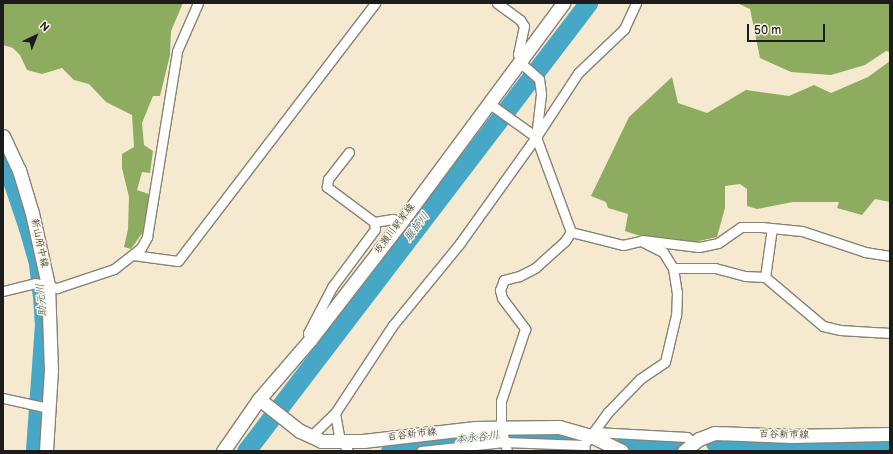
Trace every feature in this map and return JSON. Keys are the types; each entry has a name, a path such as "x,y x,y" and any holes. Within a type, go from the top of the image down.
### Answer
{"main road":[{"name":"坂瀬川駅家線","path":"223,451 259,399 310,340 524,64 563,3"},
{"name":"新山府中線","path":"3,136 19,170 32,213 42,284 51,369 46,451"},
{"name":"百谷新市線","path":"259,399 286,422 310,437 345,447 501,427 559,427 589,441 622,451"},
{"name":"百谷新市線","path":"689,447 715,433 791,436 890,434"}],"street":[{"path":"3,291 42,284 57,288 114,269 133,255 147,237 177,51 198,3"},
{"path":"133,255 178,261 375,3"},
{"path":"497,3 520,20 524,26 518,54 524,64 539,79 541,94 536,137 571,232"},
{"path":"310,437 335,413 393,325 460,243 536,137 578,74 624,29 636,3"},
{"path":"492,106 536,137"},
{"path":"349,152 328,179 326,187 374,222 392,219 399,225"},
{"path":"310,340 308,334 332,287 375,229 374,222"},
{"path":"571,232 623,245 645,239 699,247 718,243 741,227 772,228 802,231 865,252 890,256"},
{"path":"766,277 772,228"},
{"path":"507,451 501,427 501,401 525,330 502,298 500,290 504,280 519,276 535,268 565,241 571,232"},
{"path":"589,441 608,412 640,379 665,362 669,354 676,315 677,292 673,268 663,252 641,241"},
{"path":"673,268 715,268 745,276 766,277 823,326 840,330 890,333"},
{"path":"3,398 48,408"},
{"path":"335,413 345,447"},
{"path":"420,451 504,442 589,441 687,437 689,447"}],"green space":[{"path":"3,3 183,3 171,31 170,55 160,96 153,96 142,123 144,145 153,151 150,173 142,172 137,190 149,194 143,232 131,249 124,247 128,229 129,197 122,168 122,154 134,147 132,115 106,102 89,84 74,80 62,68 42,74 27,70 20,55 13,48 3,45"},
{"path":"737,3 890,3 890,52 886,51 865,65 831,75 791,72 760,58 750,9"},
{"path":"890,61 890,202 875,199 862,215 837,208 839,202 793,202 757,209 747,206 747,189 740,184 725,186 725,208 717,237 694,242 637,235 625,231 628,214 608,208 606,202 591,196 629,117 672,77 678,103 707,113 746,90 789,96 814,85 831,93 868,77"}],"waterway":[{"name":"服部川","path":"246,451 588,3"},
{"name":"助元川","path":"3,154 28,228 38,264 42,296 44,324 35,451"},
{"name":"本永谷川","path":"390,451 406,445 511,435 565,438"},
{"name":"本永谷川","path":"626,440 677,443"},
{"name":"本永谷川","path":"715,443 853,445 890,441"}]}
